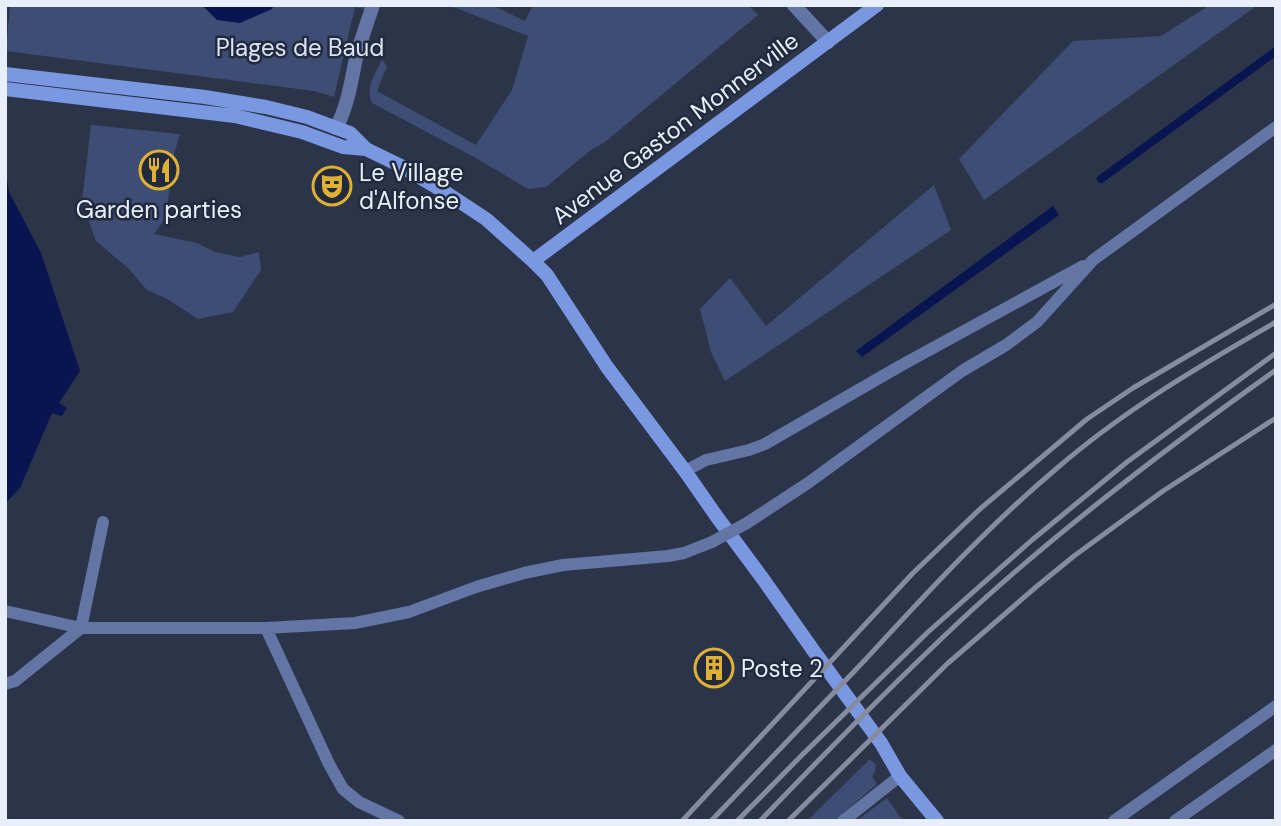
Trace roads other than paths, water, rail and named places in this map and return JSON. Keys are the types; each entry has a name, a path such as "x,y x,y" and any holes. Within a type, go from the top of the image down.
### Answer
{"main road":[{"name":"Avenue Gaston Monnerville","path":"533,261 877,5"},
{"path":"6,74 238,102 297,114 350,133 366,149"},
{"path":"5,89 235,116 302,132 343,146 366,149 401,166 476,212 547,275 607,367 882,745 900,776 937,821"}],"street":[{"path":"337,128 347,102 357,55 373,5"},
{"path":"794,5 828,42"}],"lane":[{"path":"685,471 706,460 765,444 1093,260 1276,127"},
{"path":"5,611 81,628 266,628 355,623 409,612 476,586 524,573 563,565 684,553 712,542 747,523 808,483 962,371 1006,345 1037,322 1093,260"},
{"path":"5,684 15,681 81,628 103,522"},
{"path":"266,628 343,789 359,802 399,821"},
{"path":"1114,821 1276,706"},
{"path":"1175,821 1276,750"},
{"path":"843,821 900,776"}],"waterway":[{"path":"1101,179 1276,51"}],"railway":[{"path":"682,821 913,573 980,509 1087,419 1133,388 1276,304"},
{"path":"711,821 958,562 1030,491 1135,409 1276,322"},
{"path":"737,821 928,632 1032,540 1127,462 1276,353"},
{"path":"760,821 883,695 997,588 1113,491 1276,370"},
{"path":"788,821 947,664 1036,587 1163,491 1276,418"}],"place":[{"name":"Garden parties","path":"159,170"},
{"name":"Le Village d'Alfonse","path":"332,186"},
{"name":"Poste 2","path":"714,668"}],"park label":[{"name":"Plages de Baud","path":"300,47"}]}
